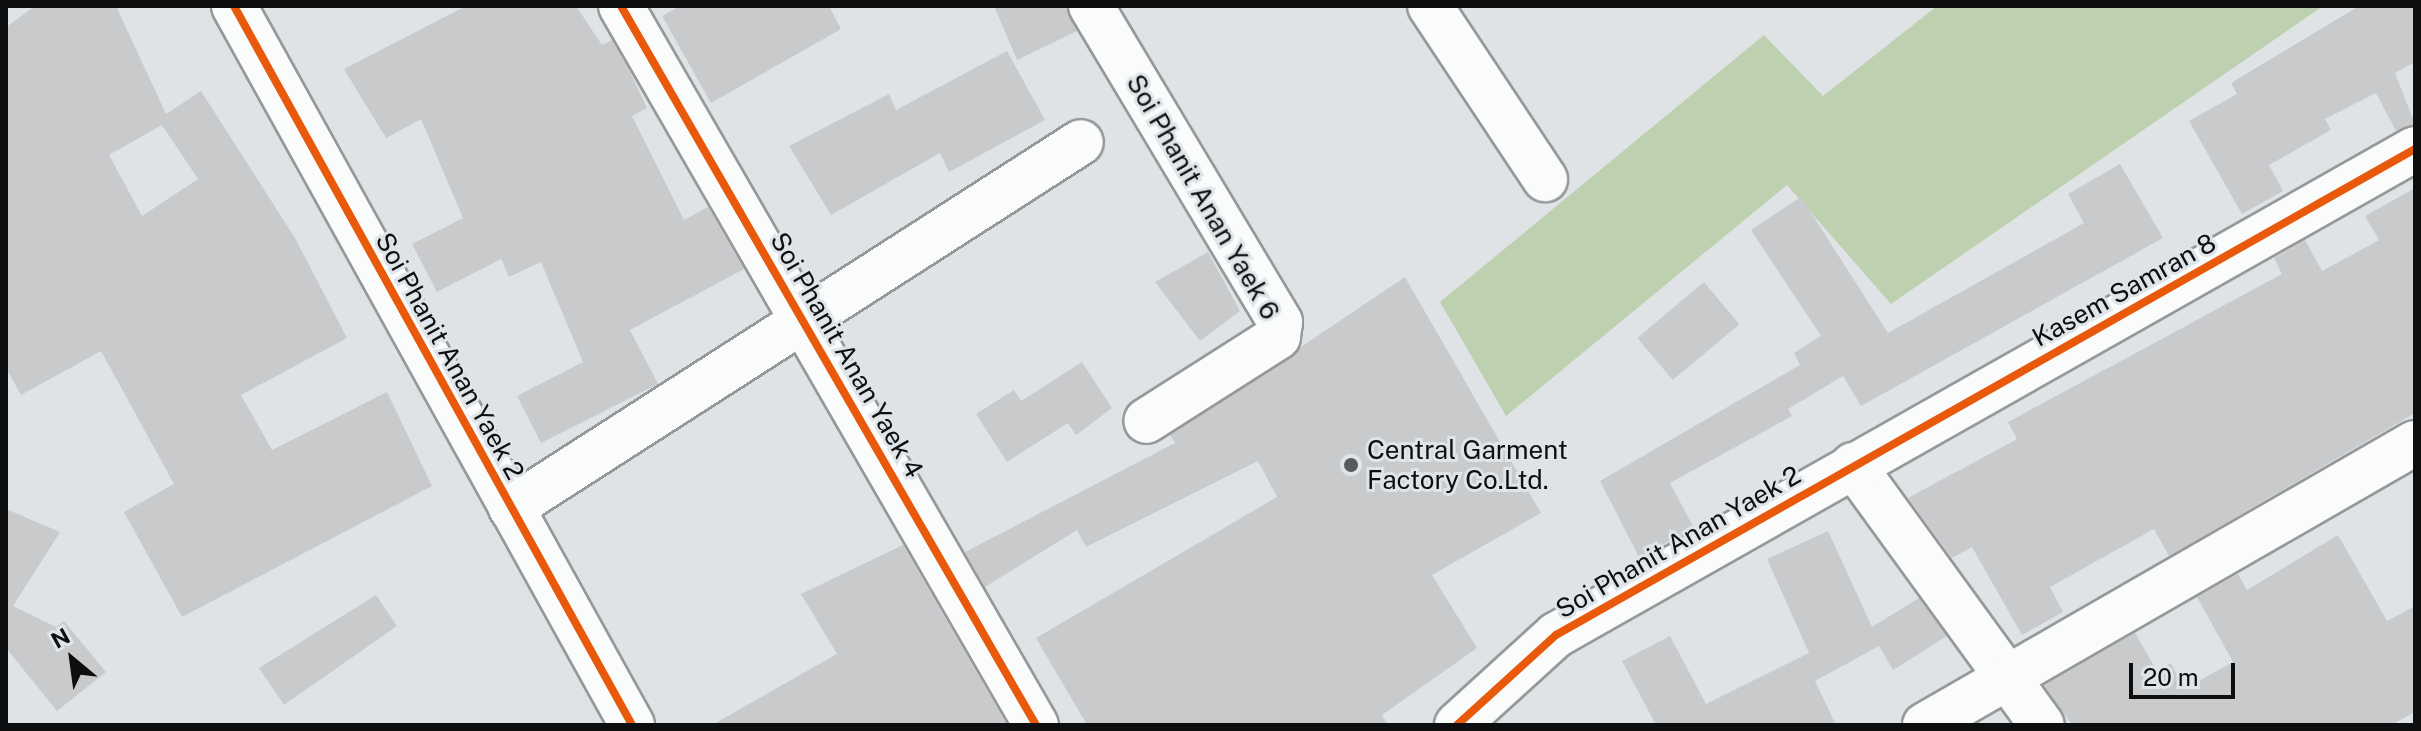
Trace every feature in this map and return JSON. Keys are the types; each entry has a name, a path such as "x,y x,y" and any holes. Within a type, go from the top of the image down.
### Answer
{"street":[{"name":"Soi Phanit Anan Yaek 2","path":"234,6 632,725"},
{"name":"Soi Phanit Anan Yaek 4","path":"621,6 1036,725"},
{"name":"Soi Phanit Anan Yaek 6","path":"1091,6 1280,322 1278,337 1146,421"},
{"path":"1430,6 1545,179"},
{"path":"511,508 802,315 1081,142"},
{"name":"Kasem Samran 8","path":"1853,465 2415,149"},
{"path":"1925,725 2005,673 2415,443"},
{"name":"Soi Phanit Anan Yaek 2","path":"1457,725 1556,635 1853,465"},
{"path":"1853,465 2042,725"}],"green space":[{"path":"1937,6 2323,6 1891,304 1787,185 1506,416 1440,302 1764,35 1823,96"}],"building":[{"path":"35,6 116,6 166,114 201,91 295,238 347,338 241,395 272,450 387,392 432,486 182,617 124,512 174,484 101,351 21,395 6,368 6,27","holes":["162,125 198,179 142,216 109,155"]},
{"path":"466,6 576,6 602,45 612,40 647,108 632,116 684,220 708,207 744,269 630,330 658,384 541,443 517,396 583,362 541,262 509,277 501,259 437,292 412,244 463,218 421,119 386,138 344,69"},
{"path":"680,6 829,6 841,29 711,103 662,16"},
{"path":"994,6 1066,6 1077,31 1017,60"},
{"path":"2359,6 2415,6 2415,62 2395,73 2415,124 2396,131 2376,93 2325,119 2331,130 2269,165 2283,191 2242,214 2189,121 2237,94 2231,83"},
{"path":"1007,51 1045,120 949,172 940,153 831,215 789,146 889,94 896,110"},
{"path":"2120,164 2163,238 1861,406 1843,376 1788,409 1792,416 1670,483 1694,528 1639,557 1600,481 1800,365 1794,353 1821,336 1751,230 1801,197 1888,333 2084,223 2068,194"},
{"path":"2415,188 2415,413 2169,556 2154,529 2050,587 2063,612 2022,635 1972,547 1952,558 1908,498 2017,439 2008,422 2282,274 2274,258 2305,240 2322,271 2379,240 2365,216"},
{"path":"1208,252 1240,311 1200,341 1155,282"},
{"path":"1405,277 1541,513 1432,575 1477,648 1382,715 1388,725 1087,725 1036,638 1277,497 1258,461 1086,547 1077,530 985,587 965,552 1175,443 1170,435"},
{"path":"1704,282 1739,324 1673,380 1637,338"},
{"path":"1082,362 1112,408 1076,435 1068,423 1007,462 976,414 1014,390 1021,401"},
{"path":"6,509 60,532 13,606 56,627 64,621 106,672 57,711 6,648"},
{"path":"1828,531 1872,627 1919,598 1947,636 1893,670 1879,646 1815,681 1836,725 1656,725 1622,661 1670,636 1706,704 1809,653 1767,559"},
{"path":"2338,535 2387,621 2415,606 2415,712 2391,725 2072,725 2044,685 2135,633 2157,671 2171,663 2184,689 2233,662 2197,597 2238,574 2247,590"},
{"path":"903,545 1007,725 712,725 837,654 801,594"},
{"path":"376,595 397,626 284,705 259,668"}],"cycle path":[{"path":"234,6 632,725"},
{"path":"621,6 1036,725"},
{"path":"1457,725 1556,635 2415,149"}],"place":[{"name":"Central Garment Factory Co.Ltd.","path":"1351,465"}]}
